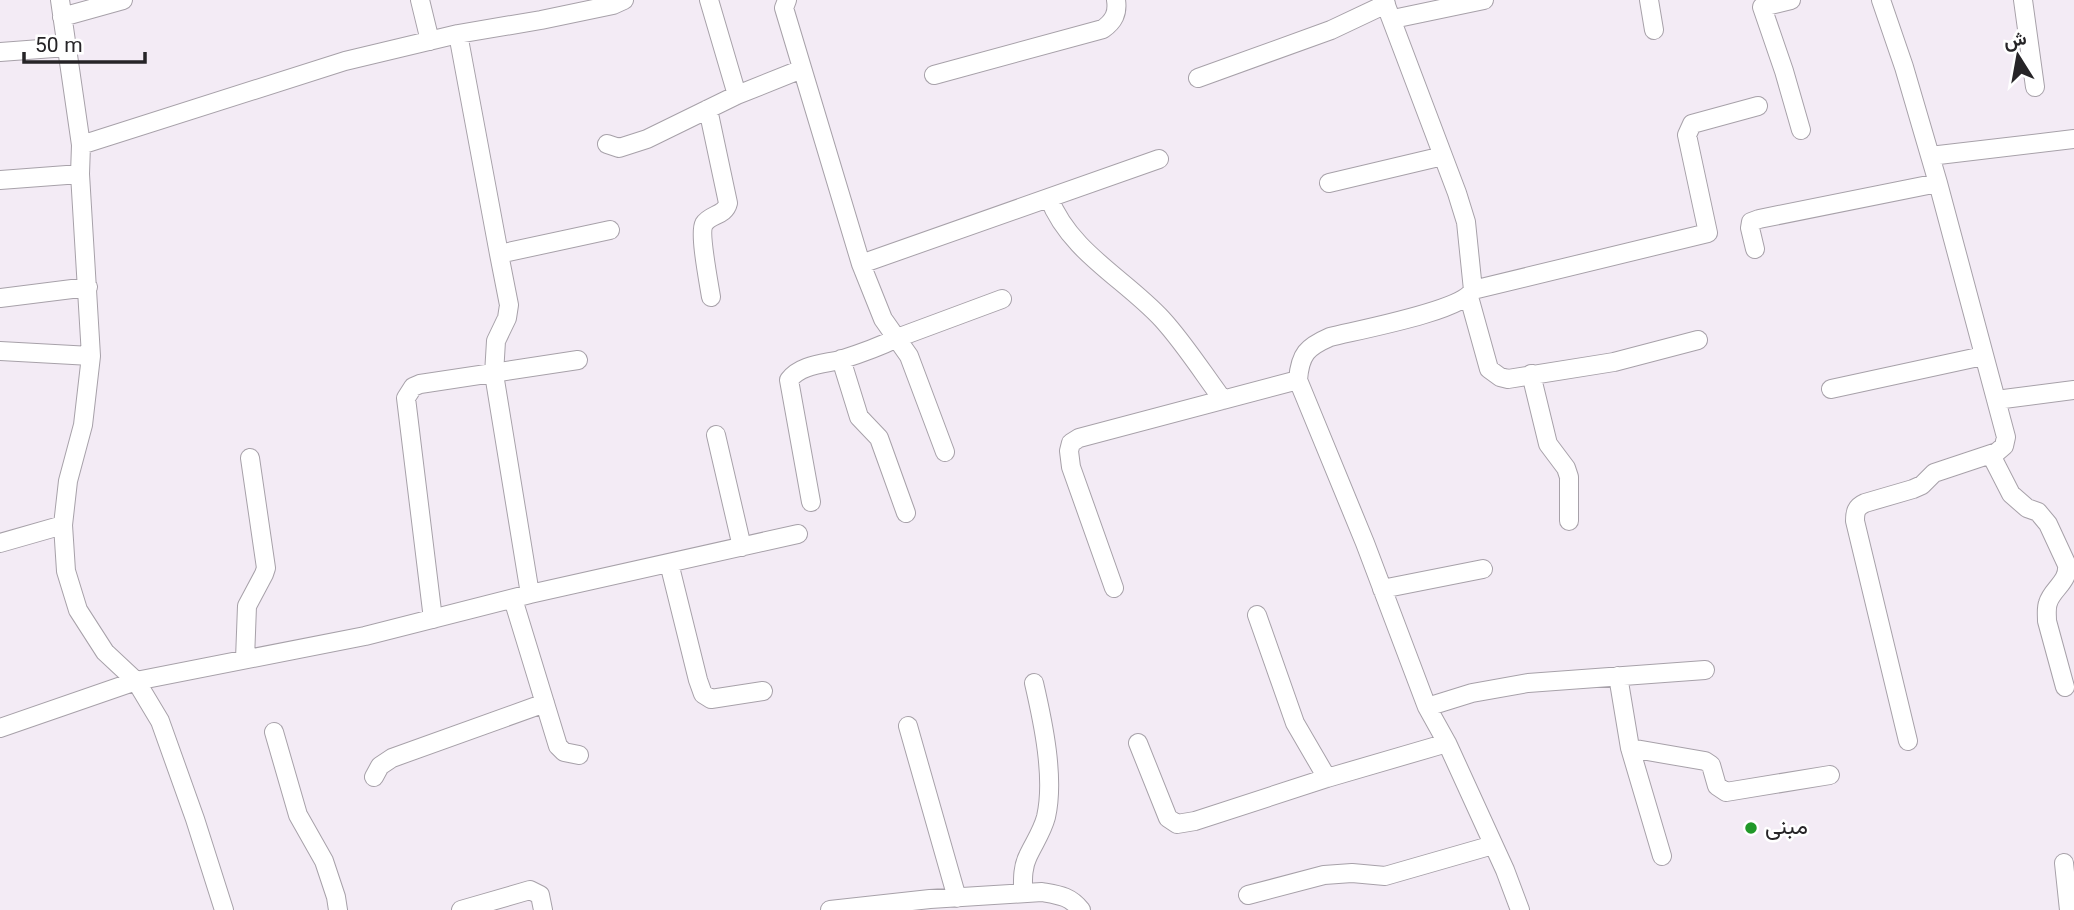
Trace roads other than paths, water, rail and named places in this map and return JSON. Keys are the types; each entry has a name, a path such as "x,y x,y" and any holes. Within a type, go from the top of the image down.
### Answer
{"street":[{"path":"123,0 61,8 81,145 80,174 91,356 83,425 68,481 64,525 65,562 78,610 105,652 136,681 160,721 224,910"},
{"path":"420,0 430,41"},
{"path":"81,145 345,61 458,34 613,5 624,0"},
{"path":"709,0 737,95"},
{"path":"787,0 784,8 861,264 883,319 913,364 945,452"},
{"path":"934,75 1104,29 1112,22 1116,13 1116,0"},
{"path":"1198,78 1387,8 1484,0"},
{"path":"1649,0 1654,30"},
{"path":"1791,0 1762,7 1801,130"},
{"path":"1881,0 1901,56 1938,183 2006,437 2004,446 1991,455 1934,473 1922,485 1865,503 1858,506 1855,512 1908,741"},
{"path":"2023,0 2035,87"},
{"path":"1387,8 1465,222 1471,293 1489,369 1508,379 1614,362 1698,340"},
{"path":"458,34 509,305 507,318 496,341 494,374 522,596 545,703 558,746 564,752 579,755"},
{"path":"0,52 67,47"},
{"path":"607,144 619,148 647,139 737,95 802,69"},
{"path":"1520,910 1447,743 1427,707 1298,380 1303,355 1316,343 1330,337 1441,310 1471,293 1708,233 1687,135 1692,124 1758,107"},
{"path":"708,109 728,203 725,211 708,220 702,230 711,297"},
{"path":"1930,156 2074,139"},
{"path":"1329,183 1443,156"},
{"path":"861,264 1158,159"},
{"path":"0,180 80,174"},
{"path":"1755,249 1750,228 1751,222 1759,219 1938,183"},
{"path":"1049,198 1054,212 1082,249 1163,320 1223,400"},
{"path":"499,254 610,230"},
{"path":"0,298 88,287"},
{"path":"811,502 789,380 801,370 884,345 1002,299"},
{"path":"0,351 91,356"},
{"path":"1831,388 1983,356"},
{"path":"841,359 859,417 879,438 906,513"},
{"path":"433,619 406,398 413,387 420,384 578,360"},
{"path":"1531,374 1548,444 1566,468 1569,477 1569,521"},
{"path":"1114,588 1071,467 1071,443 1079,438 1298,380"},
{"path":"1996,400 2074,390"},
{"path":"716,436 742,547"},
{"path":"1991,455 2011,494 2027,508 2043,516 2054,533 2067,565 2065,578 2051,597 2046,611 2065,687"},
{"path":"245,659 247,606 266,568 250,458"},
{"path":"0,543 64,525"},
{"path":"0,728 136,681 365,636 522,596 798,534"},
{"path":"669,563 703,694 711,699 763,691"},
{"path":"1382,589 1483,569"},
{"path":"1257,615 1295,723 1327,778"},
{"path":"1427,707 1472,693 1528,683 1705,670"},
{"path":"1618,676 1630,748 1662,856"},
{"path":"1023,893 1023,870 1028,855 1040,836 1048,803 1044,730 1034,683"},
{"path":"374,777 380,766 392,758 545,703"},
{"path":"908,726 957,898"},
{"path":"274,732 298,815 324,861 338,910"},
{"path":"1138,743 1168,818 1177,824 1195,821 1447,743"},
{"path":"1630,748 1705,761 1711,765 1717,786 1727,792 1830,775"},
{"path":"1248,895 1324,875 1352,873 1385,876 1493,845"},
{"path":"2064,863 2069,910"},
{"path":"461,910 530,890 540,895 543,910"},
{"path":"830,910 1042,892 1073,900 1081,910"}],"place":[{"name":"مبنى","path":"1751,828"}]}
